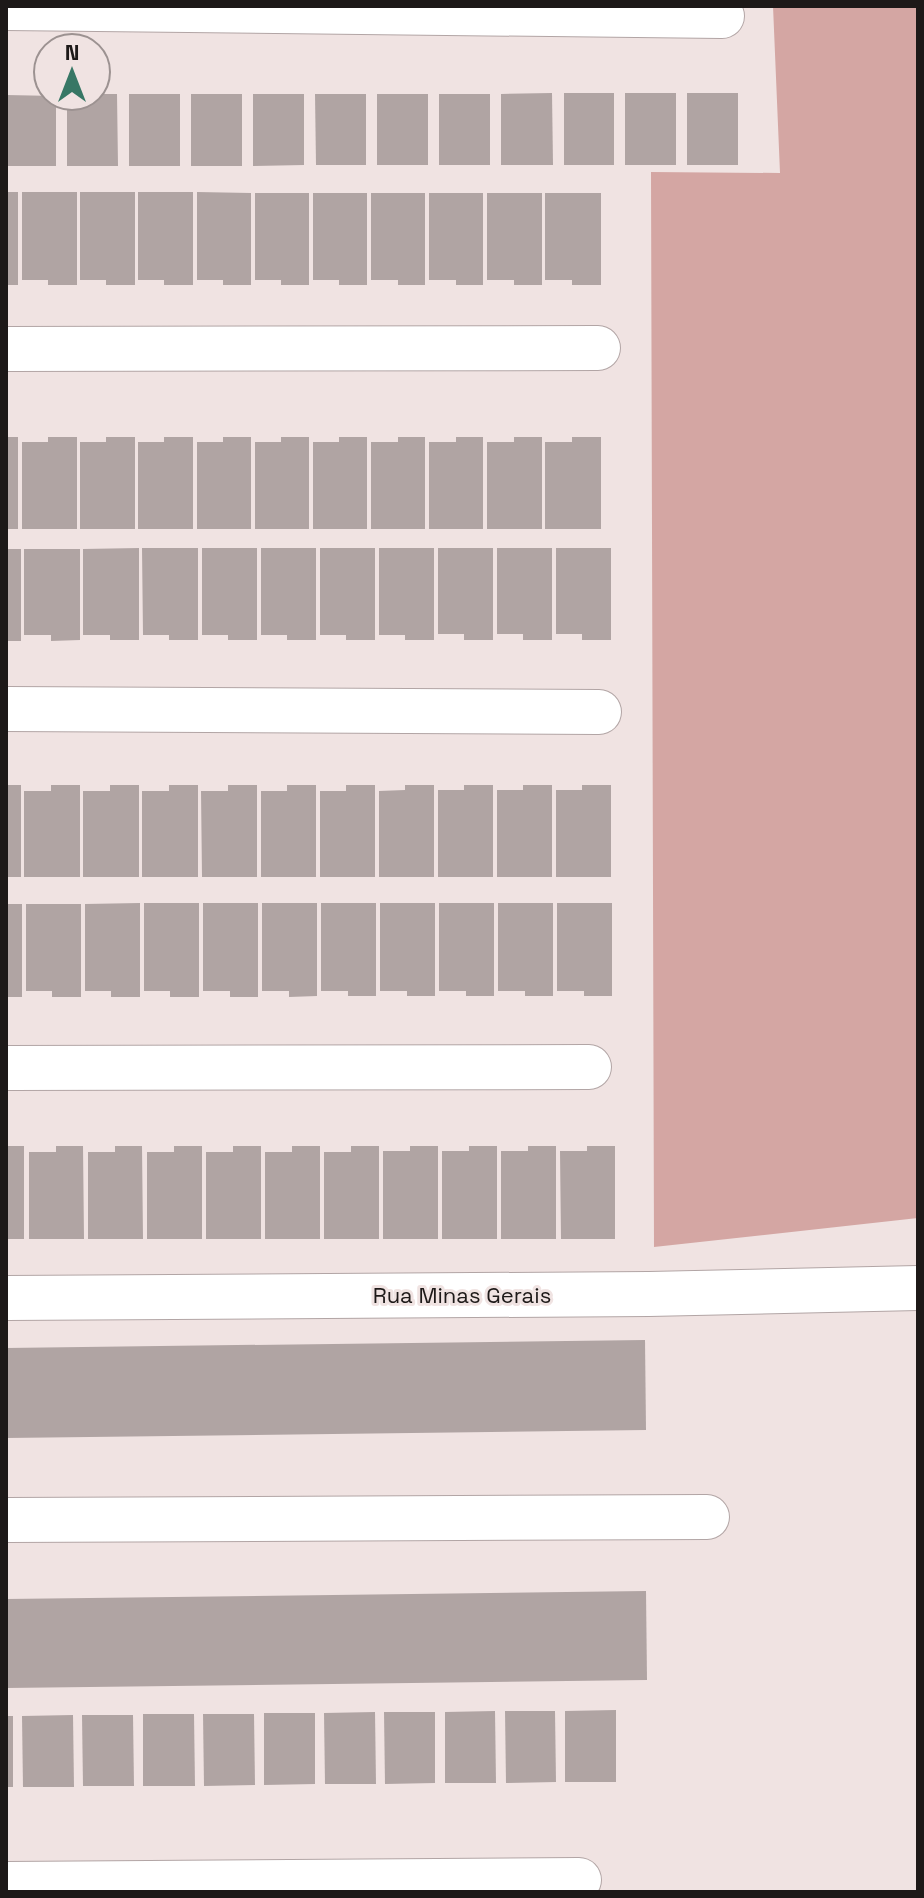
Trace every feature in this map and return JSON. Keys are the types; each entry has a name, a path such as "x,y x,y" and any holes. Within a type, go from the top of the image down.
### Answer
{"street":[{"path":"6,8 722,16"},
{"path":"6,349 598,348"},
{"path":"6,709 599,712"},
{"path":"6,1068 589,1067"},
{"name":"Rua Minas Gerais","path":"6,1298 649,1294 918,1288"},
{"path":"6,1520 707,1517"},
{"path":"6,1884 579,1880"}],"shaded area":[{"path":"773,6 918,6 918,1218 654,1247 651,172 780,173"}],"building":[{"path":"552,93 553,165 501,165 501,94"},
{"path":"564,93 614,93 614,165 564,165"},
{"path":"625,93 676,93 676,165 625,165"},
{"path":"687,93 738,93 738,165 687,165"},
{"path":"112,94 117,94 118,166 67,166 67,112 112,112"},
{"path":"129,94 180,94 180,166 129,166"},
{"path":"191,94 242,94 242,166 191,166"},
{"path":"253,94 304,94 304,165 253,166"},
{"path":"315,94 366,94 366,165 316,165"},
{"path":"377,94 428,94 428,165 377,165"},
{"path":"439,94 490,94 490,165 439,165"},
{"path":"6,95 32,96 32,112 56,112 56,166 6,166"},
{"path":"6,192 18,192 18,285 6,285"},
{"path":"22,192 77,192 77,285 48,285 48,280 22,280"},
{"path":"80,192 135,192 135,285 106,285 106,280 80,280"},
{"path":"138,192 193,192 193,285 164,285 164,280 138,280"},
{"path":"197,192 251,193 251,285 223,285 223,280 197,280"},
{"path":"255,193 309,193 309,285 281,285 281,280 255,280"},
{"path":"313,193 367,193 367,285 339,285 339,280 313,280"},
{"path":"371,193 425,193 425,285 398,285 398,280 371,280"},
{"path":"429,193 483,193 483,285 456,285 456,280 429,280"},
{"path":"487,193 542,193 542,285 514,285 514,280 487,280"},
{"path":"545,193 601,193 601,285 572,285 572,280 545,280"},
{"path":"6,437 18,437 18,529 6,529"},
{"path":"48,437 77,437 77,529 22,529 22,442 48,442"},
{"path":"106,437 135,437 135,529 80,529 80,442 106,442"},
{"path":"164,437 193,437 193,529 138,529 138,442 164,442"},
{"path":"223,437 251,437 251,529 197,529 197,442 223,442"},
{"path":"281,437 309,437 309,529 255,529 255,442 281,442"},
{"path":"339,437 367,437 367,529 313,529 313,442 339,442"},
{"path":"398,437 425,437 425,529 371,529 371,442 398,442"},
{"path":"456,437 483,437 483,529 429,529 429,442 456,442"},
{"path":"514,437 542,437 542,529 487,529 487,442 514,442"},
{"path":"572,437 601,437 601,529 545,529 545,442 572,442"},
{"path":"139,548 139,640 110,640 110,635 83,635 83,549"},
{"path":"142,548 198,548 198,640 169,640 169,635 143,635"},
{"path":"202,548 257,548 257,640 228,640 228,635 202,635"},
{"path":"261,548 316,548 316,640 287,640 287,635 261,635"},
{"path":"320,548 375,548 375,640 346,640 346,635 320,635"},
{"path":"379,548 434,548 434,640 405,640 405,635 379,635"},
{"path":"438,548 493,548 493,640 464,640 464,634 438,634"},
{"path":"497,548 552,548 552,640 523,640 523,634 497,634"},
{"path":"556,548 611,548 611,640 582,640 582,634 556,634"},
{"path":"6,549 21,549 21,641 6,641"},
{"path":"24,549 80,549 80,640 51,641 51,635 24,635"},
{"path":"6,785 21,785 21,877 6,877"},
{"path":"51,785 80,785 80,877 24,877 24,791 51,791"},
{"path":"110,785 139,785 139,877 83,877 83,791 110,791"},
{"path":"169,785 198,785 198,877 142,877 142,791 169,791"},
{"path":"228,785 257,785 257,877 202,877 201,791 228,791"},
{"path":"287,785 316,785 316,877 261,877 261,791 287,791"},
{"path":"346,785 375,785 375,877 320,877 320,791 346,791"},
{"path":"405,785 434,785 434,877 379,877 379,791 405,790"},
{"path":"464,785 493,785 493,877 438,877 438,790 464,790"},
{"path":"523,785 552,785 552,877 497,877 497,790 523,790"},
{"path":"582,785 611,785 611,877 556,877 556,790 582,790"},
{"path":"140,903 140,997 111,997 111,991 85,991 85,904"},
{"path":"144,903 199,903 199,997 170,997 170,991 144,991"},
{"path":"203,903 258,903 258,997 230,997 230,991 203,991"},
{"path":"262,903 317,903 317,996 289,997 289,991 262,991"},
{"path":"321,903 376,903 376,996 348,996 348,991 321,991"},
{"path":"380,903 435,903 435,996 407,996 407,991 380,991"},
{"path":"439,903 494,903 494,996 466,996 466,991 439,991"},
{"path":"498,903 553,903 553,996 525,996 525,991 498,991"},
{"path":"557,903 612,903 612,996 584,996 584,991 557,991"},
{"path":"6,904 22,904 22,997 6,997"},
{"path":"26,904 81,904 81,997 52,997 52,991 26,991"},
{"path":"6,1146 24,1146 24,1239 6,1239"},
{"path":"56,1146 83,1146 84,1239 29,1239 29,1152 56,1152"},
{"path":"115,1146 142,1146 143,1239 88,1239 88,1152 115,1152"},
{"path":"174,1146 202,1146 202,1239 147,1239 147,1152 174,1152"},
{"path":"233,1146 261,1146 261,1239 206,1239 206,1152 233,1152"},
{"path":"292,1146 320,1146 320,1239 265,1239 265,1152 292,1152"},
{"path":"351,1146 379,1146 379,1239 324,1239 324,1152 351,1152"},
{"path":"410,1146 438,1146 438,1239 383,1239 383,1151 410,1151"},
{"path":"469,1146 497,1146 497,1239 442,1239 442,1151 469,1151"},
{"path":"528,1146 556,1146 556,1239 501,1239 501,1151 528,1151"},
{"path":"587,1146 615,1146 615,1239 561,1239 560,1151 587,1151"},
{"path":"645,1340 646,1430 6,1438 6,1348"},
{"path":"646,1591 647,1680 6,1688 6,1599"},
{"path":"616,1710 616,1782 565,1782 565,1711"},
{"path":"495,1711 496,1783 445,1783 445,1712"},
{"path":"505,1711 555,1711 556,1782 506,1783"},
{"path":"375,1712 376,1784 325,1784 324,1713"},
{"path":"384,1712 435,1712 435,1783 385,1784"},
{"path":"264,1713 315,1713 315,1784 264,1785"},
{"path":"143,1714 194,1714 195,1786 143,1786"},
{"path":"203,1714 254,1714 255,1785 204,1786"},
{"path":"73,1715 74,1787 23,1787 22,1716"},
{"path":"82,1715 133,1715 134,1786 83,1786"},
{"path":"6,1716 13,1716 13,1787 6,1787"}]}
